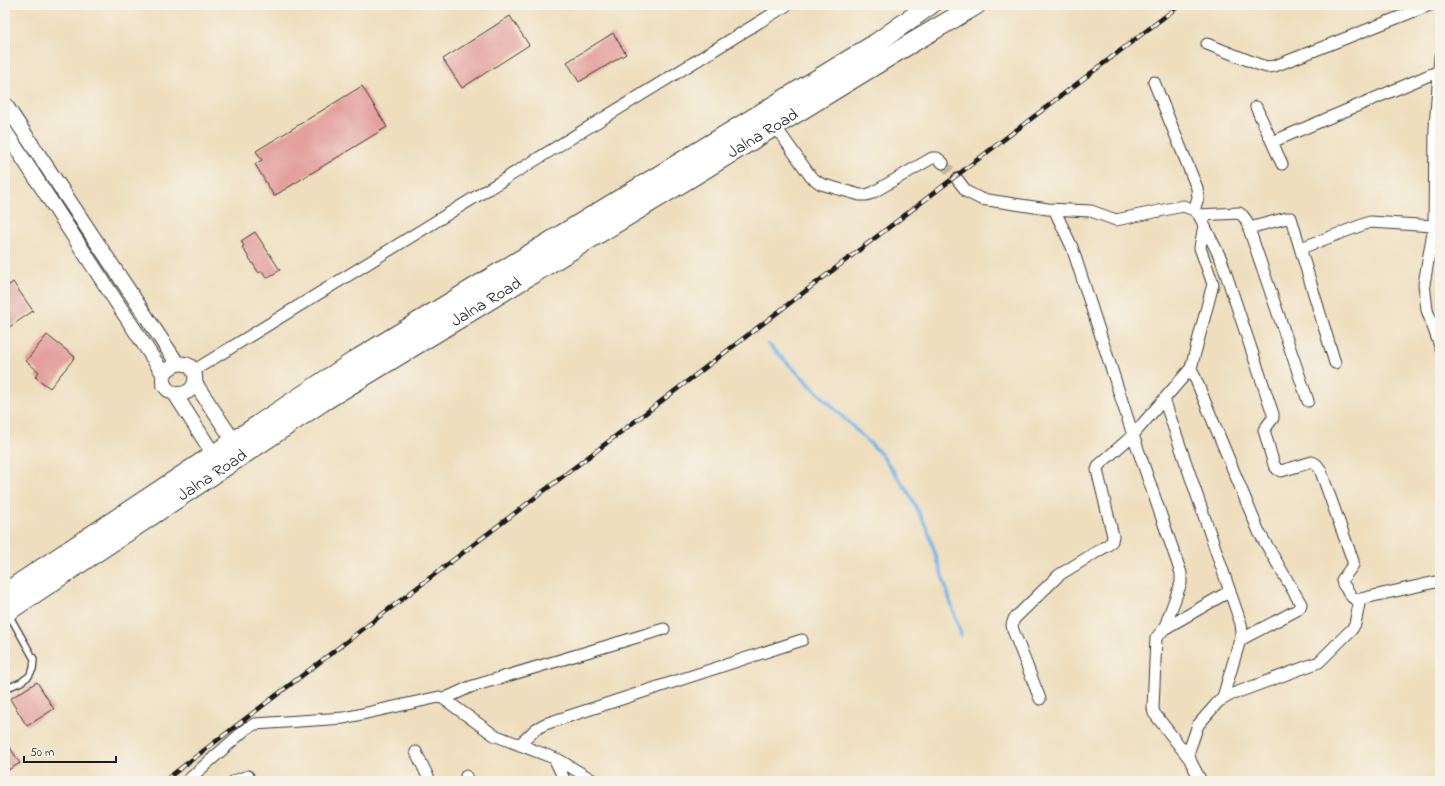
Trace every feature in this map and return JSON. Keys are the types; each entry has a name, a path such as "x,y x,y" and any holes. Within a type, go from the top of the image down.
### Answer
{"highway":[{"name":"Jalna Road","path":"5,593 238,448 359,358 875,44 930,5"},
{"name":"Jalna Road","path":"238,448 322,402 976,5"},
{"name":"Jalna Road","path":"6,612 218,461"}],"street":[{"path":"238,448 194,377 189,366 177,363 171,366 164,375 166,387 170,392 175,394 182,395 187,393 192,388 194,377 787,5"},
{"path":"1207,44 1266,67 1275,66 1430,5"},
{"path":"1440,57 1435,128 1437,191 1434,226 1424,284 1427,310 1440,346"},
{"path":"1272,142 1439,71"},
{"path":"1040,699 1013,630 1012,624 1014,619 1059,575 1108,545 1112,541 1113,536 1097,470 1099,465 1133,436 1191,368 1213,284 1200,248 1197,188 1154,82"},
{"path":"5,104 177,363"},
{"path":"1256,107 1282,164"},
{"path":"775,126 815,182 860,195 872,193 932,158 937,158 943,163"},
{"path":"5,131 164,375"},
{"path":"957,180 967,192 981,199 1054,209 1091,211 1116,220 1183,206 1189,207 1199,216 1221,259 1273,414 1273,418 1264,430 1274,465 1281,471 1312,462 1320,469 1353,561 1353,565 1343,577 1343,584 1352,597 1355,599 1360,599 1440,582"},
{"path":"1054,209 1072,247 1133,436 1181,573 1181,583 1164,629"},
{"path":"1199,216 1239,213 1246,220 1308,401"},
{"path":"1249,228 1291,218 1335,363"},
{"path":"1300,248 1370,222 1434,226"},
{"path":"1191,368 1259,532 1301,604 1297,610 1240,640"},
{"path":"175,394 218,461"},
{"path":"1164,399 1241,624 1242,633 1224,698"},
{"path":"1201,781 1189,758 1154,713 1156,638 1164,629 1230,591"},
{"path":"1189,758 1189,751 1198,725 1224,698 1319,662 1352,629 1355,624 1360,599"},
{"path":"444,699 470,687 664,629"},
{"path":"519,745 536,729 545,724 802,640"},
{"path":"187,781 247,728 255,724 344,718 439,697 444,699 487,731 565,763 594,781"},
{"path":"416,752 430,781"},
{"path":"554,758 565,781"},
{"path":"234,781 248,776"}],"lane":[{"path":"5,688 21,682 29,676 33,669 34,659 6,612"}],"building":[{"path":"510,16 529,45 462,88 443,59"},
{"path":"613,33 626,54 579,82 567,62"},
{"path":"362,86 387,127 274,196 255,164 262,160 256,151"},
{"path":"255,232 280,270 267,278 262,271 259,273 242,247 244,246 241,241"},
{"path":"13,282 33,311 5,330 5,288"},
{"path":"47,335 75,357 50,388 35,377 39,372 26,361"},
{"path":"37,682 54,709 27,726 10,699"},
{"path":"5,740 20,763 5,772"}],"waterway":[{"path":"768,344 881,454 907,490 927,528 961,635"}],"tunnel":[{"path":"943,163 957,179"}],"railway":[{"path":"164,781 1180,5"}]}
